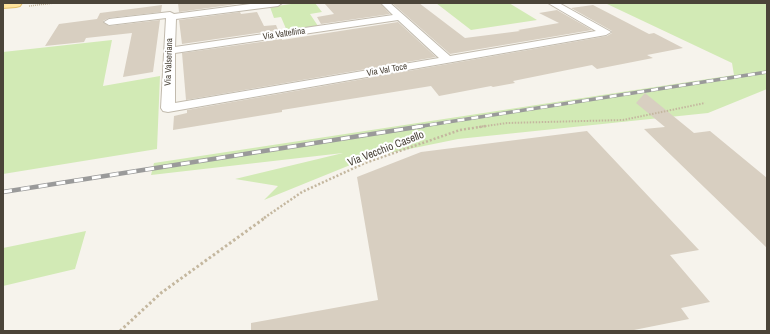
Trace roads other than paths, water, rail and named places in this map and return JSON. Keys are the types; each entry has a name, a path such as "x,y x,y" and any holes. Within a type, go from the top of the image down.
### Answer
{"main road":[{"path":"3,4 16,3"}],"street":[{"path":"109,22 170,15 171,17 208,7 278,3"},
{"path":"385,3 448,60"},
{"name":"Via Val Toce","path":"168,108 606,32 552,3"},
{"name":"Via Valtellina","path":"170,51 399,16"},
{"name":"Via Valseriana","path":"168,108 171,17"}],"railway":[{"path":"416,127 767,72"},
{"path":"3,192 423,126"}]}
